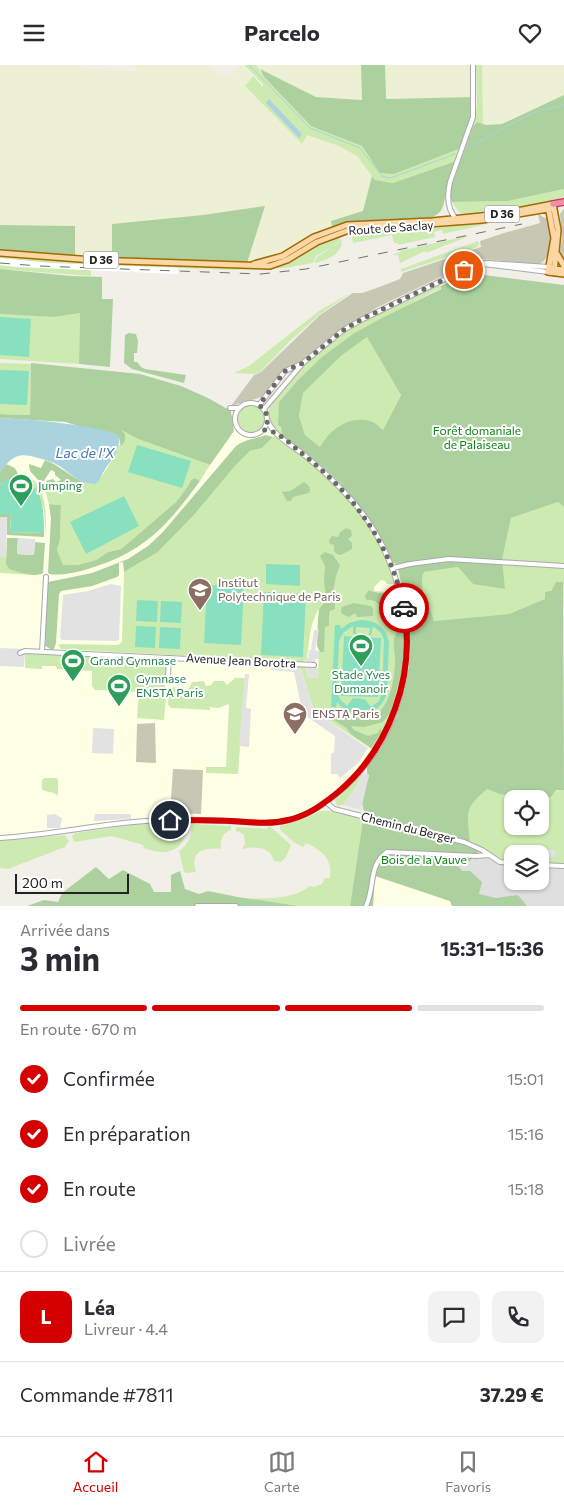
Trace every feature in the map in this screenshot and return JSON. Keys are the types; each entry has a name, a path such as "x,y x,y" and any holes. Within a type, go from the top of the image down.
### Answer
{"highway":[{"path":"551,206 564,201"},
{"path":"551,206 564,205"}],"main road":[{"name":"Route de Saclay","path":"0,253 93,260 241,266 283,256 314,237 341,226 362,223 457,221 540,211 551,206"},
{"name":"Route de Saclay","path":"457,221 551,206"},
{"path":"551,206 554,238 552,270"},
{"path":"551,206 558,230 557,253 552,270"},
{"path":"540,211 552,223"},
{"path":"552,270 564,268 557,253"},
{"path":"552,270 564,274"}],"street":[{"path":"457,221 450,207 448,193 473,117 473,65"},
{"path":"447,221 450,207"},
{"path":"264,409 303,363 354,323 472,265 481,263 552,270"},
{"path":"259,405 285,371 303,363"},
{"path":"0,838 40,835 109,824 161,820 272,823 300,817 326,802 351,780 372,755 386,731 399,695 405,669 407,634 402,599 393,568 373,528 350,499 307,457 273,431 264,409 259,405 249,404 240,408 230,408 236,416 237,426 245,434 253,435 264,430 273,431"},
{"path":"236,416 240,408"},
{"path":"264,430 268,421"},
{"path":"393,568 410,563 449,559 564,566"},
{"path":"20,653 25,651 42,652 46,577"},
{"name":"Avenue Jean Borotra","path":"42,652 314,665"},
{"path":"168,658 168,676"},
{"name":"Chemin du Berger","path":"326,802 334,809 464,842 500,862 504,862"},
{"path":"366,906 376,864 381,856 387,852 489,855"},
{"path":"549,865 564,866"},
{"path":"197,906 236,906"}],"shaded area":[{"path":"0,65 80,65 80,68 137,71 135,65 209,65 209,68 229,77 238,65 241,65 253,76 245,86 302,144 307,134 358,155 372,176 363,211 331,221 332,226 320,231 286,252 256,262 247,263 265,206 112,225 112,257 75,256 75,226 0,225"},
{"path":"256,65 361,65 362,100 316,97 260,69"},
{"path":"385,65 472,65 473,97 385,99"},
{"path":"482,65 564,65 564,95 502,124 483,124"},
{"path":"564,209 564,262 560,253 562,235 560,214"},
{"path":"538,214 547,219 551,231 549,253 544,261 539,264 479,259 472,262 378,307 329,338 300,362 285,368 262,397 231,406 254,375 261,372 320,315 353,293 362,293 374,289 400,279 403,273 481,247 480,241 540,223"},
{"name":"Institut Polytechnique de Paris","path":"0,365 192,395 231,411 274,434 329,482 379,548 396,595 400,665 386,726 364,762 339,788 316,803 315,807 294,817 269,821 203,818 148,819 0,836"},
{"path":"0,517 7,517 6,557 0,557"},
{"path":"18,538 35,539 34,555 17,554"},
{"path":"111,584 121,586 119,640 62,640 60,638 63,595 88,591"},
{"path":"314,630 319,630 315,650 319,651 319,659 315,659 315,668 318,668 318,678 308,678 306,660 309,650 311,650"},
{"path":"0,648 25,649 24,667 0,666"},
{"path":"271,667 301,669 314,711 368,748 359,762 340,778 337,774 331,774 331,753 334,753 335,736 306,716 302,710 294,672 271,670"},
{"path":"245,674 249,674 246,708 251,709 249,747 239,746"},
{"path":"155,723 156,763 136,762 137,724"},
{"path":"93,728 114,729 113,754 92,753"},
{"path":"173,769 203,770 201,814 170,813"},
{"path":"362,774 369,775 361,810 343,805 357,787"},
{"path":"55,814 62,818 60,828 47,828 47,815"},
{"path":"95,814 131,814 131,819 94,821"},
{"path":"483,848 504,861 504,890 549,890 549,863 564,864 564,906 361,906 442,887 457,862 470,861"},
{"path":"549,850 555,850 555,857 549,857"},
{"path":"375,876 450,901 452,906 373,906"}],"green space":[{"path":"244,65 256,65 264,77 311,126 329,131 362,146 372,161 461,148 456,161 393,183 375,180 357,156 339,146 307,135 302,144 245,86 253,76 263,87 263,84"},
{"path":"361,65 385,65 386,99 473,97 469,125 461,148 394,174 380,173 362,146 311,126 264,77 260,69 316,97 362,100"},
{"path":"476,65 482,65 483,124 477,122 473,126 477,105"},
{"path":"564,95 564,189 508,201 452,202 450,196 451,187 473,126 477,122 486,125 502,124"},
{"path":"456,161 444,204 440,211 432,217 426,219 354,222 332,226 331,221 363,211 372,176 375,180 393,183"},
{"path":"564,189 564,200 497,212 465,215 459,212 452,202 508,201"},
{"path":"265,206 247,263 112,257 112,224 203,215"},
{"path":"495,222 443,234 442,230 434,232 435,237 398,245 398,243 394,243 392,235 353,243 352,238 354,234 360,231 435,228"},
{"path":"0,225 75,226 75,256 0,250"},
{"path":"472,235 426,253 425,251 400,263 398,255 391,255 401,252 399,251"},
{"path":"332,237 338,237 342,241 316,256 313,263 285,268 234,270 49,263 0,258 0,255 199,266 271,267"},
{"path":"478,241 478,247 401,272 401,269"},
{"path":"339,242 342,242 341,247 336,254 323,261 314,263 317,257"},
{"path":"0,265 91,270 91,276 0,269"},
{"path":"0,269 102,277 102,299 113,299 110,367 79,364 80,313 54,317 0,314"},
{"name":"Forêt domaniale de Palaiseau","path":"467,273 564,285 564,507 558,502 511,518 502,560 505,589 473,584 458,567 424,572 422,577 423,597 428,603 434,621 509,614 545,599 545,592 551,591 556,582 563,582 564,790 556,790 551,797 549,797 549,790 504,790 504,794 487,789 474,801 469,812 470,841 467,845 479,851 470,861 456,863 462,871 470,871 482,882 479,894 496,898 518,895 527,906 452,906 450,901 375,876 373,906 350,906 364,813 362,802 369,775 367,774 367,767 381,748 397,716 404,692 410,659 409,620 397,564 393,563 367,517 341,484 303,450 282,436 281,427 278,425 279,402 322,357 353,334 441,289 441,286","holes":["367,337 401,395 383,430 372,422 362,420 347,422 334,430 320,447 305,435 299,416 303,393 341,356"]},
{"path":"437,284 441,288 353,335 322,358 279,402 282,436 275,430 269,419 270,405 295,375 316,355 336,338 363,320"},
{"path":"352,292 319,315 260,372 254,374 234,373 249,366 319,311"},
{"path":"80,313 79,364 0,359 0,314 54,317"},
{"path":"0,317 31,319 29,357 0,355"},
{"path":"129,333 136,334 138,341 137,353 134,353 134,362 137,362 145,369 186,375 184,383 132,369 124,363 125,335"},
{"path":"367,337 401,394 383,430 371,421 326,437 320,447 305,435 299,416 303,393 341,356"},
{"path":"0,363 31,364 30,415 0,414"},
{"path":"31,363 140,374 181,386 231,411 234,431 210,465 138,439 121,430 125,434 125,441 121,446 119,438 65,422 0,418 0,414 30,415"},
{"path":"0,370 29,371 27,405 0,404"},
{"path":"252,405 262,409 266,419 262,429 252,433 242,429 238,419 242,409"},
{"path":"119,429 138,439 210,465 200,481 195,478 191,480 176,502 121,549 108,552 96,560 77,565 63,566 57,550 60,540 61,505 49,504 44,488 56,485 59,482 76,485 93,484 97,481 120,444"},
{"path":"266,435 273,437 262,448 250,451 235,466 194,515 158,552 124,572 123,562 119,563 119,575 117,577 92,586 61,591 59,594 56,643 52,650 45,646 48,582 92,573 128,559 148,546 162,533 236,446 247,440"},
{"path":"275,435 318,470 356,509 379,544 396,585 396,587 394,584 387,584 381,580 374,587 374,591 399,594 404,637 402,675 391,711 373,750 314,711 301,669 246,665 246,663 302,665 306,668 308,678 318,678 319,651 325,627 329,626 332,596 319,608 315,616 310,632 307,659 303,662 61,649 58,645 118,645 122,642 124,572 158,552 194,515 250,451 262,448"},
{"path":"137,445 191,461 182,488 128,472"},
{"path":"45,460 86,483 76,485 59,482 44,488 46,481 53,479 56,482 61,480 51,470 44,481 39,481 30,471 29,464 41,468"},
{"path":"6,464 15,468 18,474 0,485 0,472"},
{"path":"18,474 29,477 40,488 45,504 46,537 44,510 35,488 25,480 13,479"},
{"path":"195,478 200,481 177,511 140,545 126,554 91,568 65,574 49,574 51,518 49,504 61,505 60,540 57,550 63,565 77,565 96,560 108,552 121,549 176,502 191,480"},
{"name":"Jumping","path":"6,479 26,480 32,484 42,503 44,533 10,532 11,515 0,514 0,485"},
{"path":"304,482 309,486 309,493 293,497 291,501 287,501 282,492 290,491"},
{"path":"124,496 139,526 86,554 70,522"},
{"path":"0,502 11,515 10,532 44,533 44,537 7,535 7,518 0,518"},
{"path":"558,502 564,507 564,612 563,582 556,582 546,599 509,614 434,621 428,603 423,598 423,572 458,567 473,584 502,560 511,518"},
{"path":"346,528 351,530 352,536 348,539 352,543 352,549 341,555 337,554 334,551 334,545 330,544 329,540 332,536 338,537 340,532"},
{"path":"7,538 18,538 17,554 34,555 35,542 45,543 43,573 31,575 9,569 6,564"},
{"path":"325,552 333,555 340,565 332,598 335,603 335,609 330,611 329,626 325,627 324,652 320,652 317,646 319,609 326,600 325,566 320,556"},
{"path":"0,557 6,557 9,569 34,575 0,573"},
{"path":"266,564 300,565 300,586 266,584"},
{"path":"207,585 244,586 241,645 204,643"},
{"path":"369,590 390,595 391,600 398,603 389,612 373,600 366,600 365,595"},
{"path":"264,592 306,594 303,657 261,655"},
{"path":"137,600 158,601 157,622 136,621"},
{"path":"161,601 182,602 181,623 160,622"},
{"path":"353,603 371,606 373,616 357,617 355,613 349,617 342,614 342,607"},
{"path":"360,620 371,621 379,625 388,637 387,692 379,707 365,714 350,712 337,702 336,707 331,707 335,625 340,625 341,629 349,623","holes":["353,626 353,634 356,634 356,627 370,628 369,635 371,635 374,627 381,633 384,640 382,692 379,701 371,707 365,699 353,698 347,706 340,699 337,692 339,641 343,633"]},
{"path":"136,626 156,627 155,648 135,647"},
{"path":"160,627 181,628 180,649 159,648"},
{"path":"400,628 404,633 402,671 391,711 383,722 364,727 351,726 354,730 368,736 378,733 381,727 381,733 371,748 332,719 331,709 350,716 369,718 376,715 382,709 393,683 395,664 394,638"},
{"name":"Stade Yves Dumanoir","path":"344,636 381,638 378,697 341,696"},
{"path":"25,652 161,659 166,664 165,693 95,690 92,686 92,671 57,669 56,666 42,666 42,669 25,668"},
{"path":"235,678 245,678 238,774 206,773 206,767 226,767 229,704 218,708 210,707 210,710 171,708 168,705 169,687 183,688 185,690 189,688 192,682 204,681 206,686 211,685 214,681 224,681 227,685"},
{"path":"141,694 166,696 164,720 137,718 138,702"},
{"path":"362,774 357,786 343,805 337,806 335,800 337,796"},
{"path":"45,778 56,778 58,780 58,796 42,789 42,780"},
{"path":"487,789 499,794 504,794 504,835 549,835 549,791 564,790 564,864 549,863 549,845 504,845 504,859 470,841 468,817 474,801"},
{"path":"321,811 330,811 363,819 350,906 299,906 246,898 288,896 310,886 314,887 322,884 325,878 330,878 330,866 321,852 306,843 303,847 295,843 280,830 280,826"},
{"path":"182,821 187,823 187,826 182,842 178,847 166,852 152,851 144,848 143,845 112,836 74,842 72,836 75,833 146,823"},
{"path":"194,822 196,824 228,826 229,824 231,830 222,837 221,849 209,849 200,852 196,855 195,859 196,872 187,873 184,872 179,851 189,839"},
{"path":"268,826 291,845 286,857 281,862 274,861 269,852 262,848 242,849 245,844 244,835 238,831 236,833 236,828 238,827 267,829"},
{"path":"65,835 69,841 65,847 8,869 0,868 0,841"},
{"path":"96,867 109,879 123,870 150,884 154,892 171,892 171,875 180,871 185,889 199,894 208,891 299,906 27,906 44,900 58,902 62,893"}],"water":[{"path":"269,99 302,134 299,138 266,103"},
{"name":"Lac de l'X","path":"0,418 59,423 117,434 119,439 118,449 95,484 81,481 52,462 22,455 9,461 0,472"}],"pier":[{"path":"0,258 49,263 178,268 178,274 16,267 0,265"}],"waterway":[{"path":"249,65 310,128 360,148 382,176 389,178 396,176 455,154"},
{"path":"466,149 532,113 564,105"}],"railway":[{"path":"0,263 261,274 306,269 522,224"}],"way so far":[{"path":"404,608 393,568 373,528 350,499 307,457 273,431 264,430 268,421 267,416 264,409 259,405 285,371 303,363 342,331 362,319 464,270"}],"place":[{"name":"Jumping","path":"21,507"},
{"name":"Institut Polytechnique de Paris","path":"200,611"},
{"name":"Stade Yves Dumanoir","path":"361,667"},
{"name":"Grand Gymnase","path":"73,682"},
{"name":"Gymnase ENSTA Paris","path":"119,707"},
{"name":"ENSTA Paris","path":"295,735"}],"route":[{"path":"170,820 232,821 260,824 280,822 295,819 312,811 342,789 360,771 372,755 386,731 398,701 406,656 407,634 404,608"}],"park label":[{"name":"Bois de la Vauve","path":"424,860"}]}
